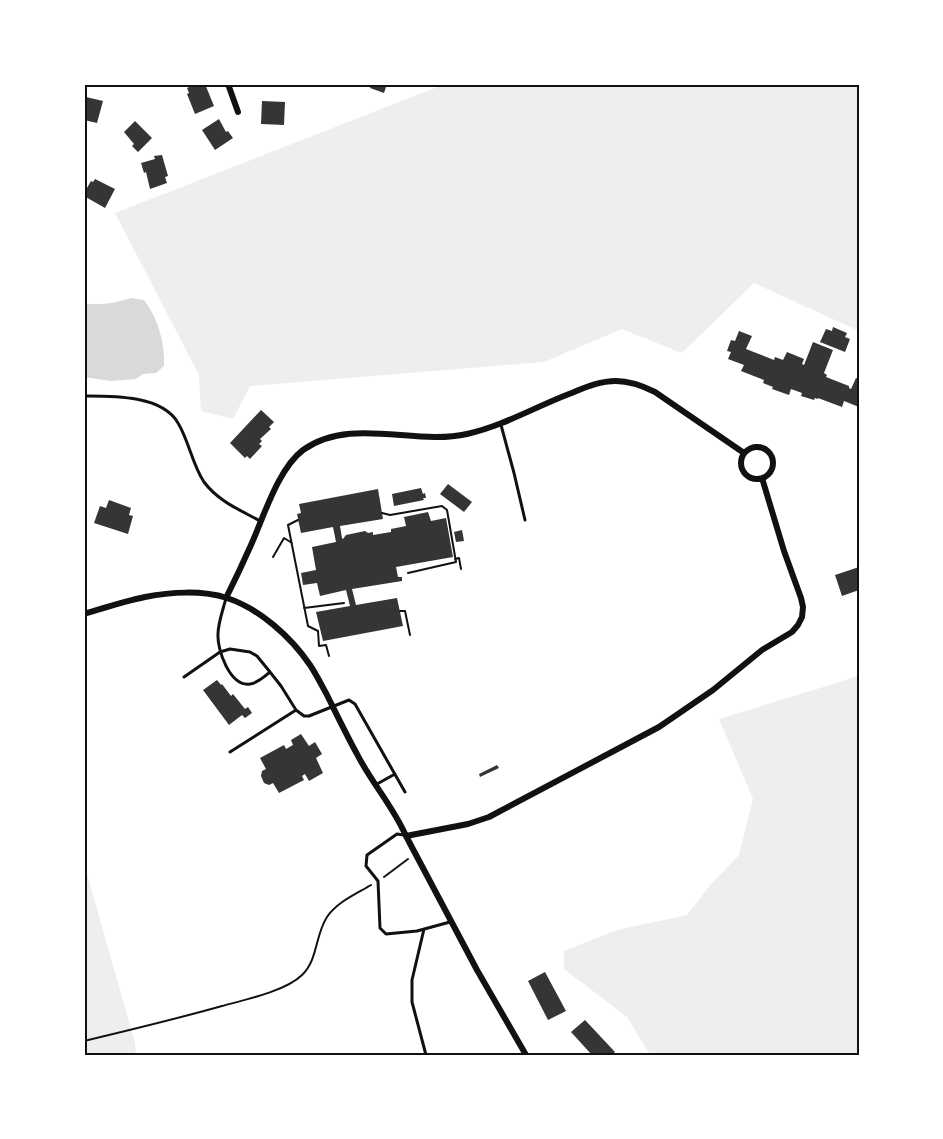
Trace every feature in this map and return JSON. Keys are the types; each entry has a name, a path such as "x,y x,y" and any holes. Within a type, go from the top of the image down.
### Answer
{"street":[{"path":"228,84 238,112"},
{"path":"226,598 287,467 304,449 336,436 352,433 456,436 486,429 594,384 617,381 642,386 655,392 744,453"},
{"path":"753,447 764,448 772,455 772,469 762,478 752,478 744,472 741,462 744,453 753,447"},
{"path":"406,836 468,824 489,817 635,740 659,727 713,690 762,650 792,632 802,616 803,607 762,478"},
{"path":"84,614 145,597 190,593 226,598 266,620 283,633 302,653 312,668 359,758 397,817 477,970 526,1055"}],"lane":[{"path":"84,396 143,400 169,412 178,422 196,468 214,493 260,521"},
{"path":"500,423 525,520"},
{"path":"226,598 218,631 220,652 225,666 234,678 250,684 270,672"},
{"path":"184,677 220,652 230,649 250,652 257,656 281,686 296,710 304,716 349,700 355,704 405,792"},
{"path":"230,752 296,710"},
{"path":"376,785 395,774"},
{"path":"406,836 397,834 367,855 366,866 378,881 380,928 386,934 424,929 452,922"},
{"path":"424,929 412,980 412,1002 426,1055"}],"path":[{"path":"382,513 390,515 442,506 447,510 456,562 408,573"},
{"path":"298,520 288,525 308,626 318,631 319,646 326,645 329,656"},
{"path":"273,557 284,538 292,543"},
{"path":"455,559 459,558 461,569"},
{"path":"304,608 344,603"},
{"path":"400,611 405,611 410,635"},
{"path":"84,1041 154,1025 244,1000 294,982 305,973 327,917 340,903 378,881 416,854"}],"shaded area":[{"path":"445,84 859,84 859,331 754,283 682,353 622,329 544,362 250,386 233,419 201,411 199,375 115,213"},
{"path":"131,298 144,300 157,323 162,340 164,366 156,373 143,374 136,379 111,381 84,377 84,303 108,304"},
{"path":"859,675 859,1055 650,1055 627,1017 564,969 564,951 617,930 687,915 712,883 739,855 753,799 719,719"},
{"path":"84,863 135,1043 136,1055 84,1055"}],"building":[{"path":"196,84 205,84 214,106 195,114 187,88"},
{"path":"371,84 387,84 384,93 370,88"},
{"path":"84,98 103,101 97,123 84,120"},
{"path":"262,101 285,102 284,125 261,124"},
{"path":"219,119 226,132 228,131 233,138 215,150 202,130"},
{"path":"135,121 152,138 138,152 124,132"},
{"path":"162,155 168,176 165,177 167,183 150,189 141,163 155,159 154,156"},
{"path":"95,179 115,189 105,208 84,196 91,181"},
{"path":"833,327 847,333 845,337 850,339 845,352 820,342 826,329 832,331"},
{"path":"739,331 752,336 746,349 774,360 775,357 783,360 787,352 804,359 802,364 804,365 813,342 833,350 824,373 826,377 849,386 851,389 856,378 859,379 859,407 844,401 842,407 818,398 814,400 801,396 802,393 791,389 789,395 772,389 773,387 763,383 764,380 741,371 744,365 728,359 731,352 727,351 731,340 735,341"},
{"path":"261,410 274,422 269,427 271,429 260,439 262,441 259,444 262,446 250,459 247,456 245,458 230,443"},
{"path":"448,484 472,502 464,512 440,494"},
{"path":"421,488 423,494 425,493 424,500 394,506 392,494"},
{"path":"378,489 383,519 340,526 343,539 346,535 365,531 373,532 373,535 391,532 391,529 406,526 404,517 428,512 431,521 446,518 453,557 396,567 398,577 402,577 402,581 352,589 356,605 397,598 403,626 323,641 316,612 350,606 346,590 320,596 317,583 303,585 301,573 316,570 312,547 336,542 333,527 301,533 297,514 301,513 299,504"},
{"path":"109,500 131,508 129,515 133,516 128,534 94,523 100,506 106,508"},
{"path":"462,530 464,541 456,542 454,532"},
{"path":"859,567 859,590 842,596 835,575"},
{"path":"217,680 231,696 233,694 245,709 248,707 252,713 245,718 242,715 229,725 203,690"},
{"path":"301,734 309,746 315,742 322,754 316,758 323,773 309,781 305,774 302,776 304,780 279,793 273,783 269,785 264,783 261,776 262,771 266,769 260,758 284,745 286,749 293,745 291,740"},
{"path":"497,765 499,768 480,777 479,774"},
{"path":"545,972 566,1011 548,1020 528,981"},
{"path":"585,1020 615,1052 611,1055 592,1055 571,1032"}]}
